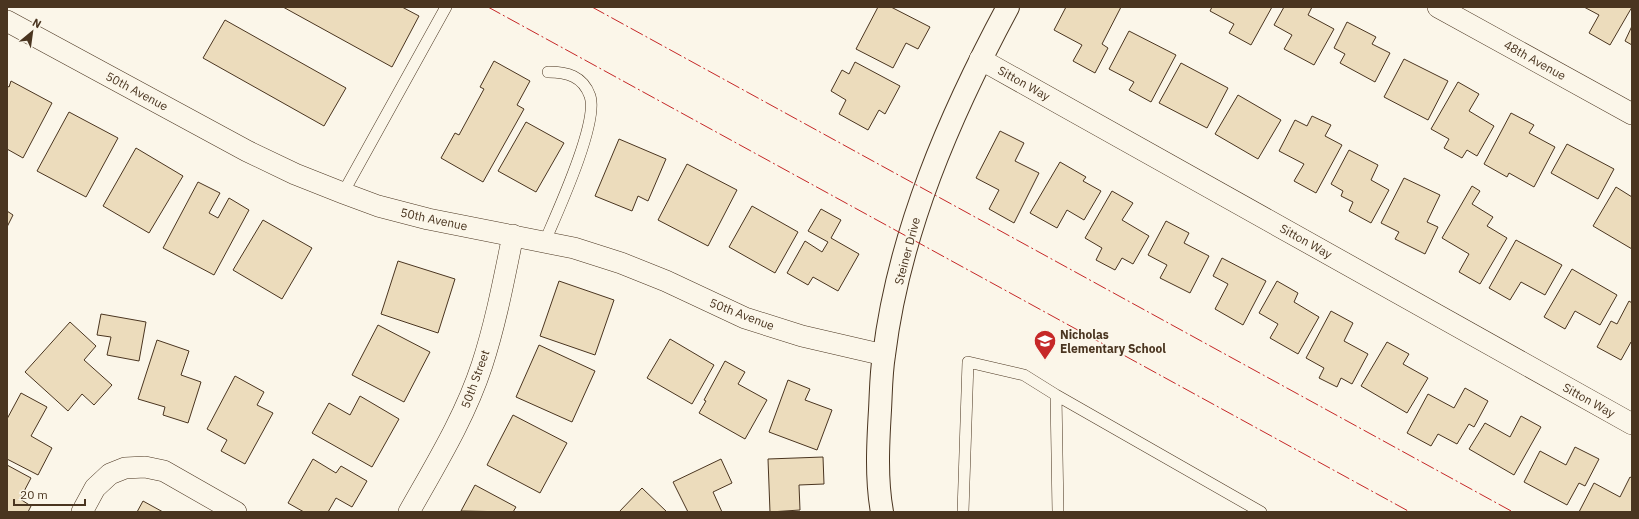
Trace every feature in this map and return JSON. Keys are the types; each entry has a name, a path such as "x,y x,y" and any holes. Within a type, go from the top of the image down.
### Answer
{"street":[{"name":"Steiner Drive","path":"882,512 879,494 879,438 884,356 894,300 907,246 924,192 944,140 980,58 1008,7"},
{"name":"48th Avenue","path":"1438,7 1632,114"},
{"name":"50th Avenue","path":"7,21 247,150 295,174 343,193 378,206 428,219 545,241 574,248 621,263 666,281 745,318 802,336 884,356"},
{"name":"Sitton Way","path":"980,58 1632,424"},
{"name":"50th Street","path":"409,512 449,440 482,366 497,314 513,235"},
{"path":"82,512 95,488 110,474 125,468 145,467 164,471 236,512"}],"lane":[{"path":"343,193 446,7"},
{"path":"545,241 577,163 592,114 590,96 582,82 565,72 548,72"},
{"path":"963,512 968,362 1024,375 1056,395 1261,512"},
{"path":"1056,395 1058,512"}],"building":[{"path":"283,7 402,7 419,16 392,67"},
{"path":"878,7 891,7 930,27 918,49 906,43 893,68 856,49"},
{"path":"1066,7 1121,7 1102,44 1108,48 1095,73 1073,61 1082,45 1054,30"},
{"path":"1212,7 1272,7 1251,45 1229,33 1234,24 1210,11"},
{"path":"1284,7 1312,7 1308,15 1334,29 1314,65 1284,49 1292,35 1274,25"},
{"path":"1584,7 1632,7 1610,45 1589,33 1599,15"},
{"path":"225,20 346,88 324,126 203,58"},
{"path":"1347,22 1376,37 1372,44 1390,53 1375,82 1340,63 1345,54 1334,48"},
{"path":"1632,26 1632,45 1625,41"},
{"path":"1129,31 1176,55 1151,102 1129,90 1134,82 1109,69"},
{"path":"1404,59 1448,81 1428,120 1384,97"},
{"path":"494,61 530,81 517,105 524,109 483,182 441,158 455,133 459,135 484,89 480,87"},
{"path":"855,62 900,86 885,114 879,110 868,130 839,114 846,100 831,91 842,70 849,74"},
{"path":"1181,63 1228,88 1207,128 1159,103"},
{"path":"11,81 52,103 23,158 7,149 7,86 9,87"},
{"path":"1458,82 1479,94 1469,111 1494,126 1477,156 1467,150 1462,158 1444,148 1449,139 1431,129"},
{"path":"1238,95 1281,120 1258,159 1215,134"},
{"path":"69,112 118,138 86,197 37,171"},
{"path":"1511,113 1534,125 1529,133 1555,147 1534,187 1509,173 1507,177 1484,164"},
{"path":"1312,116 1331,125 1325,136 1342,145 1316,193 1294,181 1304,164 1279,151 1295,120 1307,126"},
{"path":"526,122 564,143 536,192 498,171"},
{"path":"1000,131 1024,143 1015,161 1039,173 1014,223 989,209 999,190 976,178"},
{"path":"619,139 666,159 648,201 638,196 632,211 595,196"},
{"path":"1567,144 1614,169 1598,199 1551,173"},
{"path":"136,148 183,176 149,233 103,206"},
{"path":"1349,150 1378,165 1371,180 1389,190 1371,223 1349,211 1353,202 1341,196 1343,191 1331,184"},
{"path":"1060,162 1086,177 1083,181 1101,191 1084,220 1067,210 1057,228 1030,213"},
{"path":"687,164 737,190 708,246 658,220"},
{"path":"1404,178 1440,195 1427,222 1438,227 1425,254 1395,239 1399,232 1381,223"},
{"path":"198,182 220,193 209,213 218,218 229,198 249,210 214,275 163,248"},
{"path":"1472,186 1480,191 1472,204 1493,217 1487,226 1507,238 1480,284 1459,272 1469,254 1442,238"},
{"path":"1616,187 1632,197 1632,249 1593,226"},
{"path":"1112,191 1133,203 1122,220 1149,236 1133,264 1122,258 1115,270 1096,260 1102,248 1085,238"},
{"path":"752,206 798,232 775,273 729,247"},
{"path":"821,209 841,220 831,238 859,254 838,291 813,277 808,285 787,273 805,241 822,252 828,242 808,231"},
{"path":"7,211 13,215 7,227"},
{"path":"263,220 312,248 282,299 233,270"},
{"path":"1166,221 1189,233 1184,243 1209,256 1190,293 1160,278 1167,265 1148,255"},
{"path":"1516,240 1562,265 1545,295 1521,282 1510,300 1489,288"},
{"path":"1222,258 1266,281 1243,325 1215,309 1228,284 1213,276"},
{"path":"398,261 455,279 438,333 381,314"},
{"path":"1572,269 1617,295 1600,325 1575,311 1565,329 1544,317"},
{"path":"559,281 614,300 595,355 540,336"},
{"path":"1277,281 1298,293 1294,302 1319,317 1298,354 1270,338 1278,324 1259,313"},
{"path":"1629,301 1632,303 1632,342 1621,360 1597,347 1611,321 1617,324"},
{"path":"1331,311 1353,323 1344,341 1368,354 1352,384 1341,378 1337,387 1319,378 1324,368 1306,358"},
{"path":"101,314 146,322 139,361 107,355 111,337 97,335"},
{"path":"70,322 96,346 84,360 112,385 94,405 82,394 68,411 25,372"},
{"path":"378,325 430,352 404,402 352,375"},
{"path":"670,339 714,365 692,404 647,378"},
{"path":"157,340 189,351 181,375 201,382 188,423 163,415 165,407 138,399"},
{"path":"1387,342 1409,354 1403,364 1428,378 1407,413 1361,386"},
{"path":"539,345 595,371 572,422 516,397"},
{"path":"725,361 745,372 738,384 767,400 745,439 699,413 706,401 704,400"},
{"path":"235,376 264,392 257,405 273,413 245,464 221,451 227,440 207,429"},
{"path":"788,380 810,389 805,400 832,410 817,450 769,432"},
{"path":"1465,388 1488,401 1474,427 1469,424 1457,444 1438,434 1431,446 1407,433 1428,394 1454,408"},
{"path":"21,393 47,407 31,436 52,448 38,475 7,459 7,419"},
{"path":"360,396 399,419 372,467 312,433 329,403 350,415"},
{"path":"513,415 567,443 540,493 487,465"},
{"path":"1521,416 1541,427 1514,475 1469,449 1485,423 1510,437"},
{"path":"1575,447 1599,459 1585,486 1579,483 1567,505 1524,482 1540,451 1566,465"},
{"path":"823,457 824,484 799,485 800,510 770,512 768,459"},
{"path":"313,459 336,473 341,466 367,481 352,507 336,498 328,512 304,512 288,503"},
{"path":"721,459 732,483 713,492 722,512 688,512 673,482"},
{"path":"7,465 31,478 20,499 31,506 28,512 7,512"},
{"path":"1630,477 1632,478 1632,512 1579,512 1594,483 1620,497"},
{"path":"475,485 516,507 513,512 461,511"},
{"path":"642,488 667,512 619,512"},
{"path":"143,501 163,512 137,512"}],"power":[{"path":"488,7 1410,512"},
{"path":"592,7 1513,512"}],"place":[{"name":"Nicholas Elementary School","path":"1045,360"}]}
